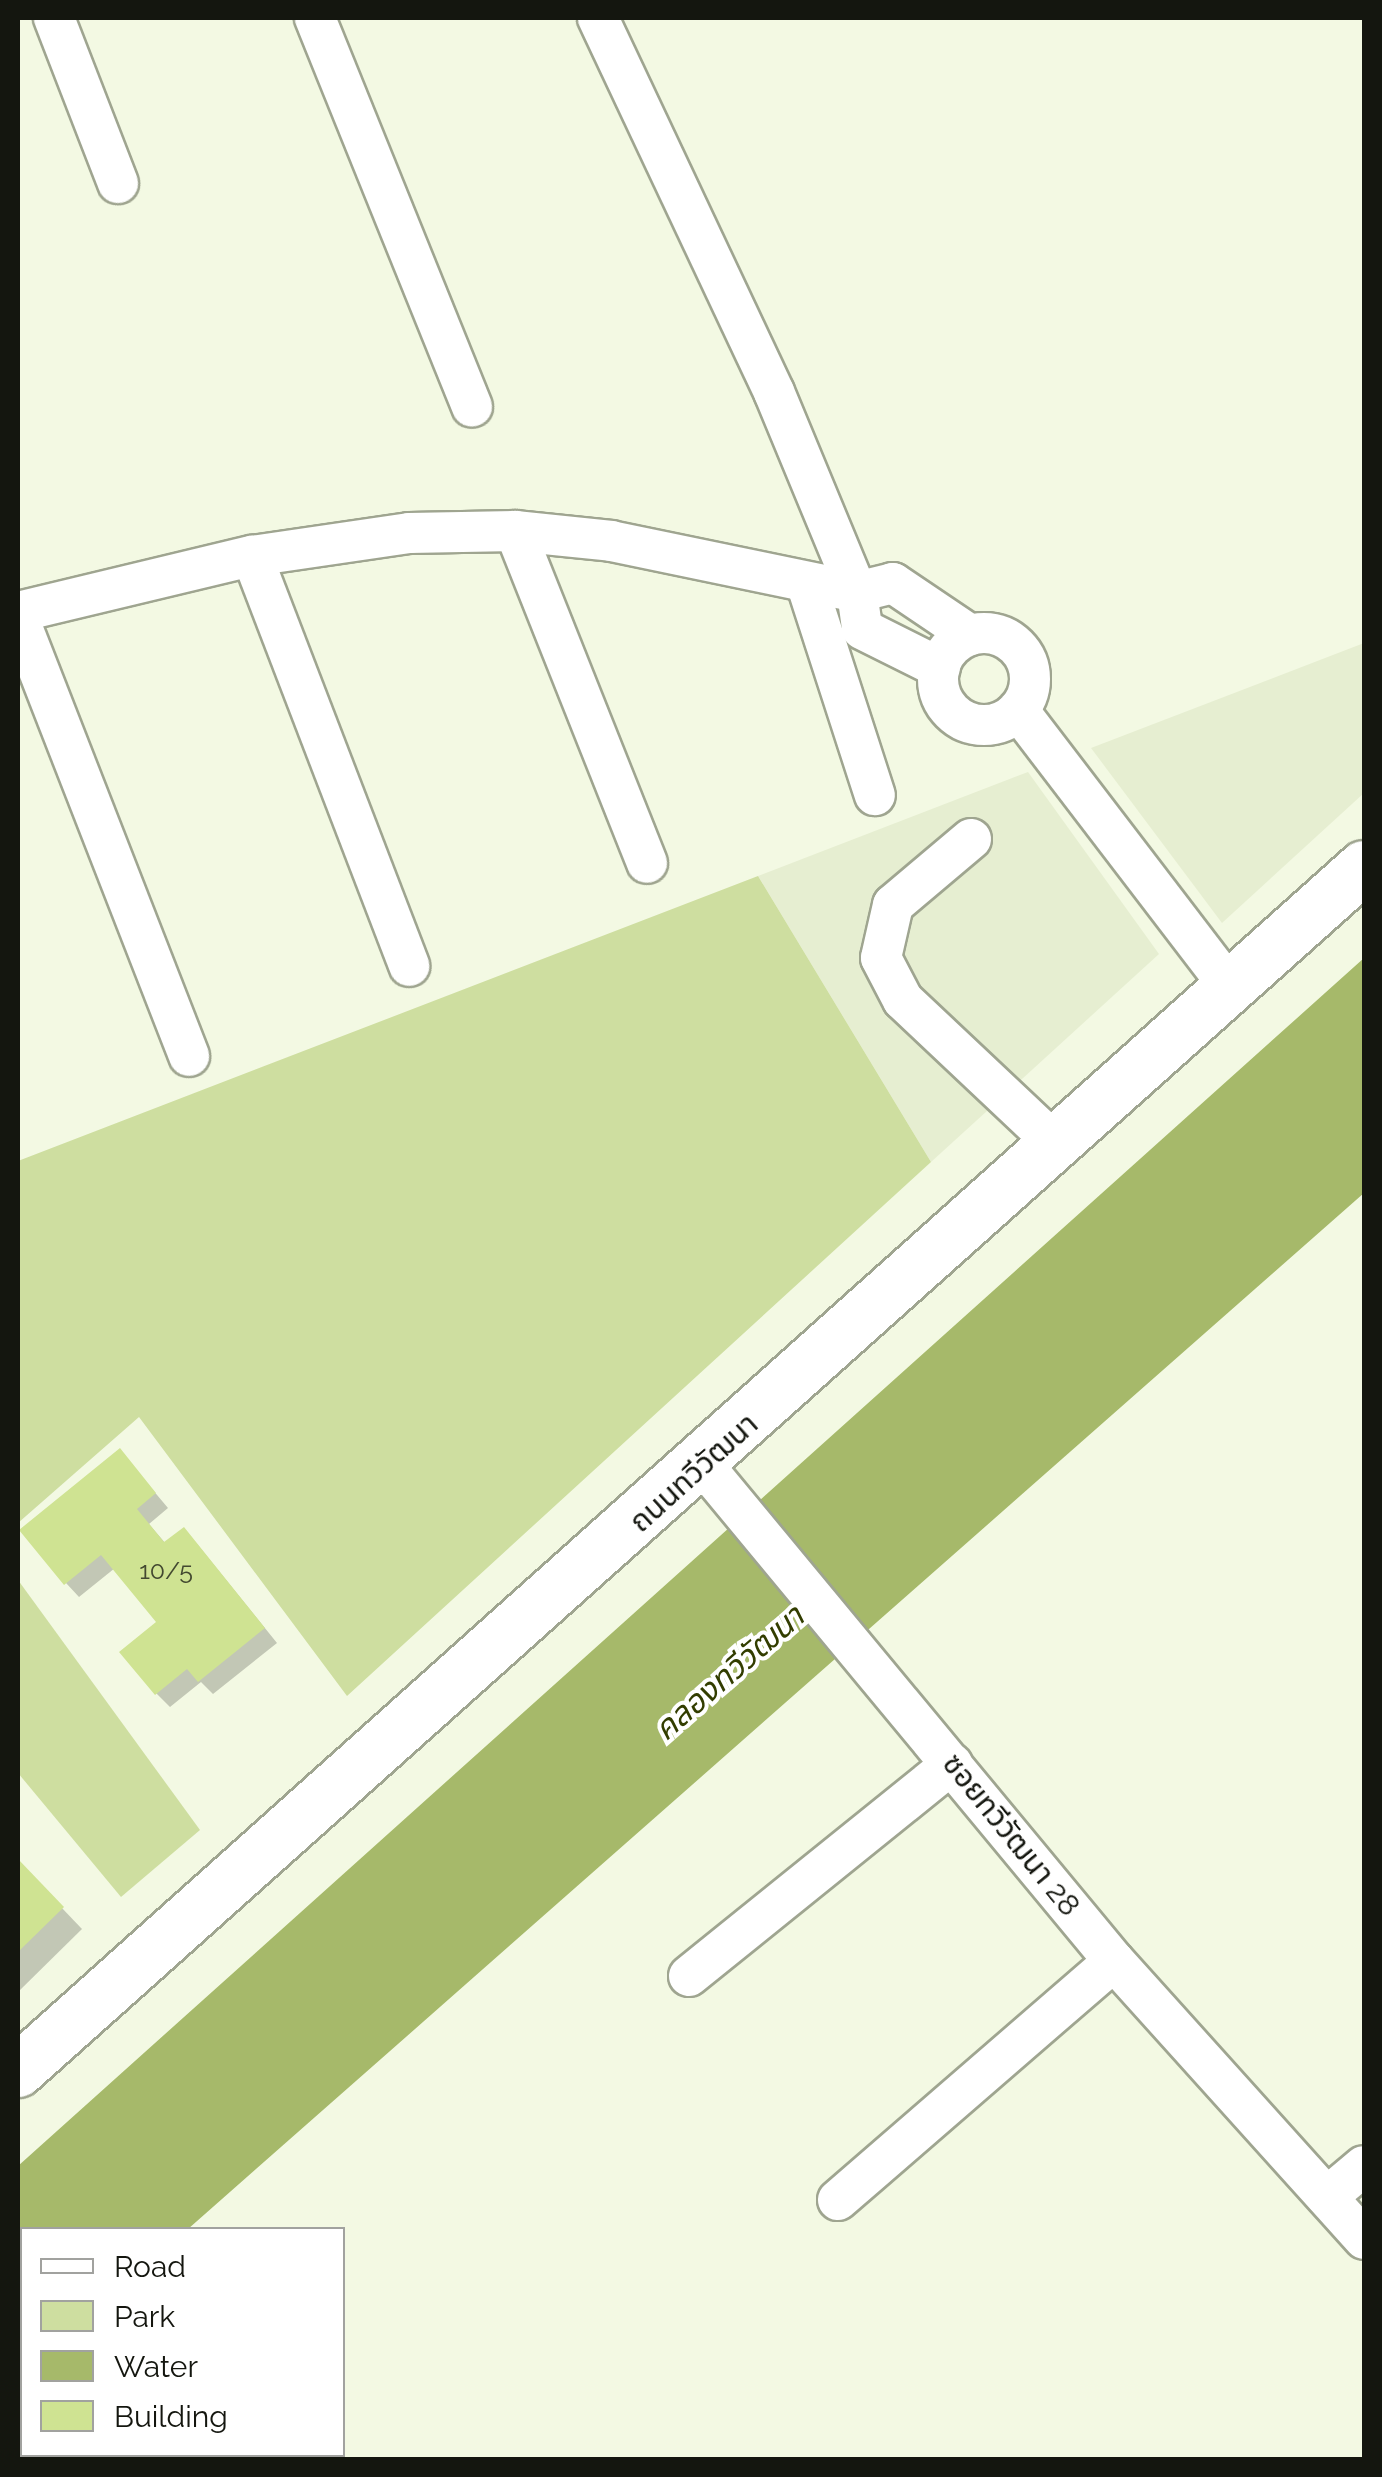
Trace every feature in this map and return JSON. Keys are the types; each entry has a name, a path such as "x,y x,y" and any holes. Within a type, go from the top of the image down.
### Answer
{"main road":[{"name":"ถนนทวีวัฒนา","path":"18,2070 704,1466 1055,1143 1363,871"}],"street":[{"path":"54,18 118,183"},
{"path":"315,18 472,406"},
{"path":"598,18 857,592 862,629 940,668"},
{"path":"189,1056 18,614 252,556 408,533 515,531 857,592 892,583 970,636 999,636 1023,654 1030,683 1018,710 986,726 963,720 946,704 940,668"},
{"path":"515,531 648,863"},
{"path":"252,556 408,966"},
{"path":"806,582 875,795"},
{"path":"940,668 970,636"},
{"path":"1018,710 1230,987"},
{"path":"971,839 893,905 880,958 903,1000 1055,1143"},
{"name":"ซอยทวีวัฒนา 28","path":"704,1466 764,1544 884,1681 1114,1961 1364,2239"},
{"path":"688,1976 952,1764"},
{"path":"838,2200 1114,1961"},
{"path":"1327,2197 1364,2166"}],"shaded area":[{"path":"1364,643 1364,793 1222,923 1091,748"},
{"path":"1028,772 1159,954 931,1162 758,876"}],"green space":[{"path":"758,876 931,1162 347,1696 139,1417 18,1523 18,1161"},
{"path":"18,1580 200,1830 121,1897 18,1773"}],"water":[{"name":"คลองทวีวัฒนา","path":"1364,958 1364,1193 190,2227 20,2227 18,2381 18,2166"}],"building":[{"path":"120,1448 156,1493 137,1509 164,1542 184,1527 265,1628 198,1682 187,1669 155,1695 119,1652 156,1622 101,1555 64,1585 19,1530"},
{"path":"18,1859 64,1907 18,1952"}]}
